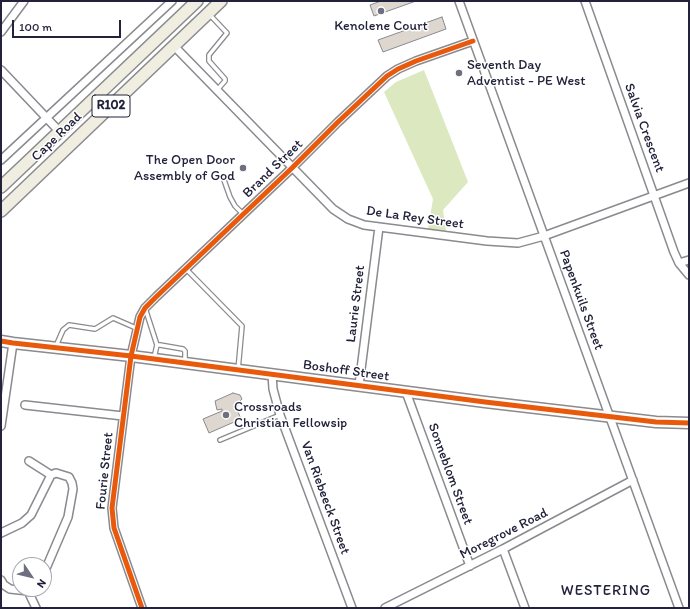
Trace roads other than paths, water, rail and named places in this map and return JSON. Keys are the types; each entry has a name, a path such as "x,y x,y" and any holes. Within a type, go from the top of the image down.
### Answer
{"main road":[{"name":"Cape Road","path":"1,186 198,1"},
{"name":"Cape Road","path":"1,211 221,1"}],"street":[{"path":"1,32 24,1"},
{"name":"Cape Road","path":"1,160 172,1"},
{"name":"Papenkuils Street","path":"459,1 609,417 634,480 679,608"},
{"name":"Salvia Crescent","path":"585,1 679,263 689,275"},
{"name":"Brand Street","path":"131,356 136,328 145,308 387,76 416,61 473,41"},
{"name":"De La Rey Street","path":"174,46 292,168 340,214 354,222 379,227 504,243 518,243 544,236 689,183"},
{"path":"1,70 59,131"},
{"name":"Laurie Street","path":"359,385 379,227"},
{"path":"679,263 689,260"},
{"name":"Boshoff Street","path":"1,341 131,356 609,417 689,424"},
{"path":"1,426 13,343"},
{"name":"Fourie Street","path":"131,356 113,492 112,519 118,541 142,608"},
{"name":"Van Riebeeck Street","path":"272,374 273,389 280,415 352,608"},
{"name":"Sonneblom Street","path":"406,392 470,566"},
{"path":"25,405 123,416"},
{"path":"29,461 51,475"},
{"path":"1,533 22,523 31,515 51,475 56,473 67,476 73,489 68,517 51,557"},
{"name":"Moregrove Road","path":"385,608 504,549 634,480"},
{"path":"504,549 525,608"},
{"path":"1,580 4,585 12,589"},
{"path":"32,597 36,608"}],"lane":[{"path":"208,13 227,33 209,55 209,61 225,79 225,81 216,90"},
{"path":"224,180 235,206 243,214"},
{"path":"186,268 242,326 238,370"},
{"path":"145,308 157,345 154,359"},
{"path":"55,348 63,330 69,325 95,329 113,318 136,328"},
{"path":"157,345 183,349 185,351 184,363"},
{"path":"220,440 280,415"}],"place":[{"name":"Kenolene Court","path":"381,11"},
{"name":"Seventh Day Adventist - PE West","path":"459,73"},
{"name":"The Open Door Assembly of God","path":"243,168"},
{"name":"Crossroads Christian Fellowsip","path":"226,415"}],"district":[{"name":"WESTERING","path":"606,591"}]}
